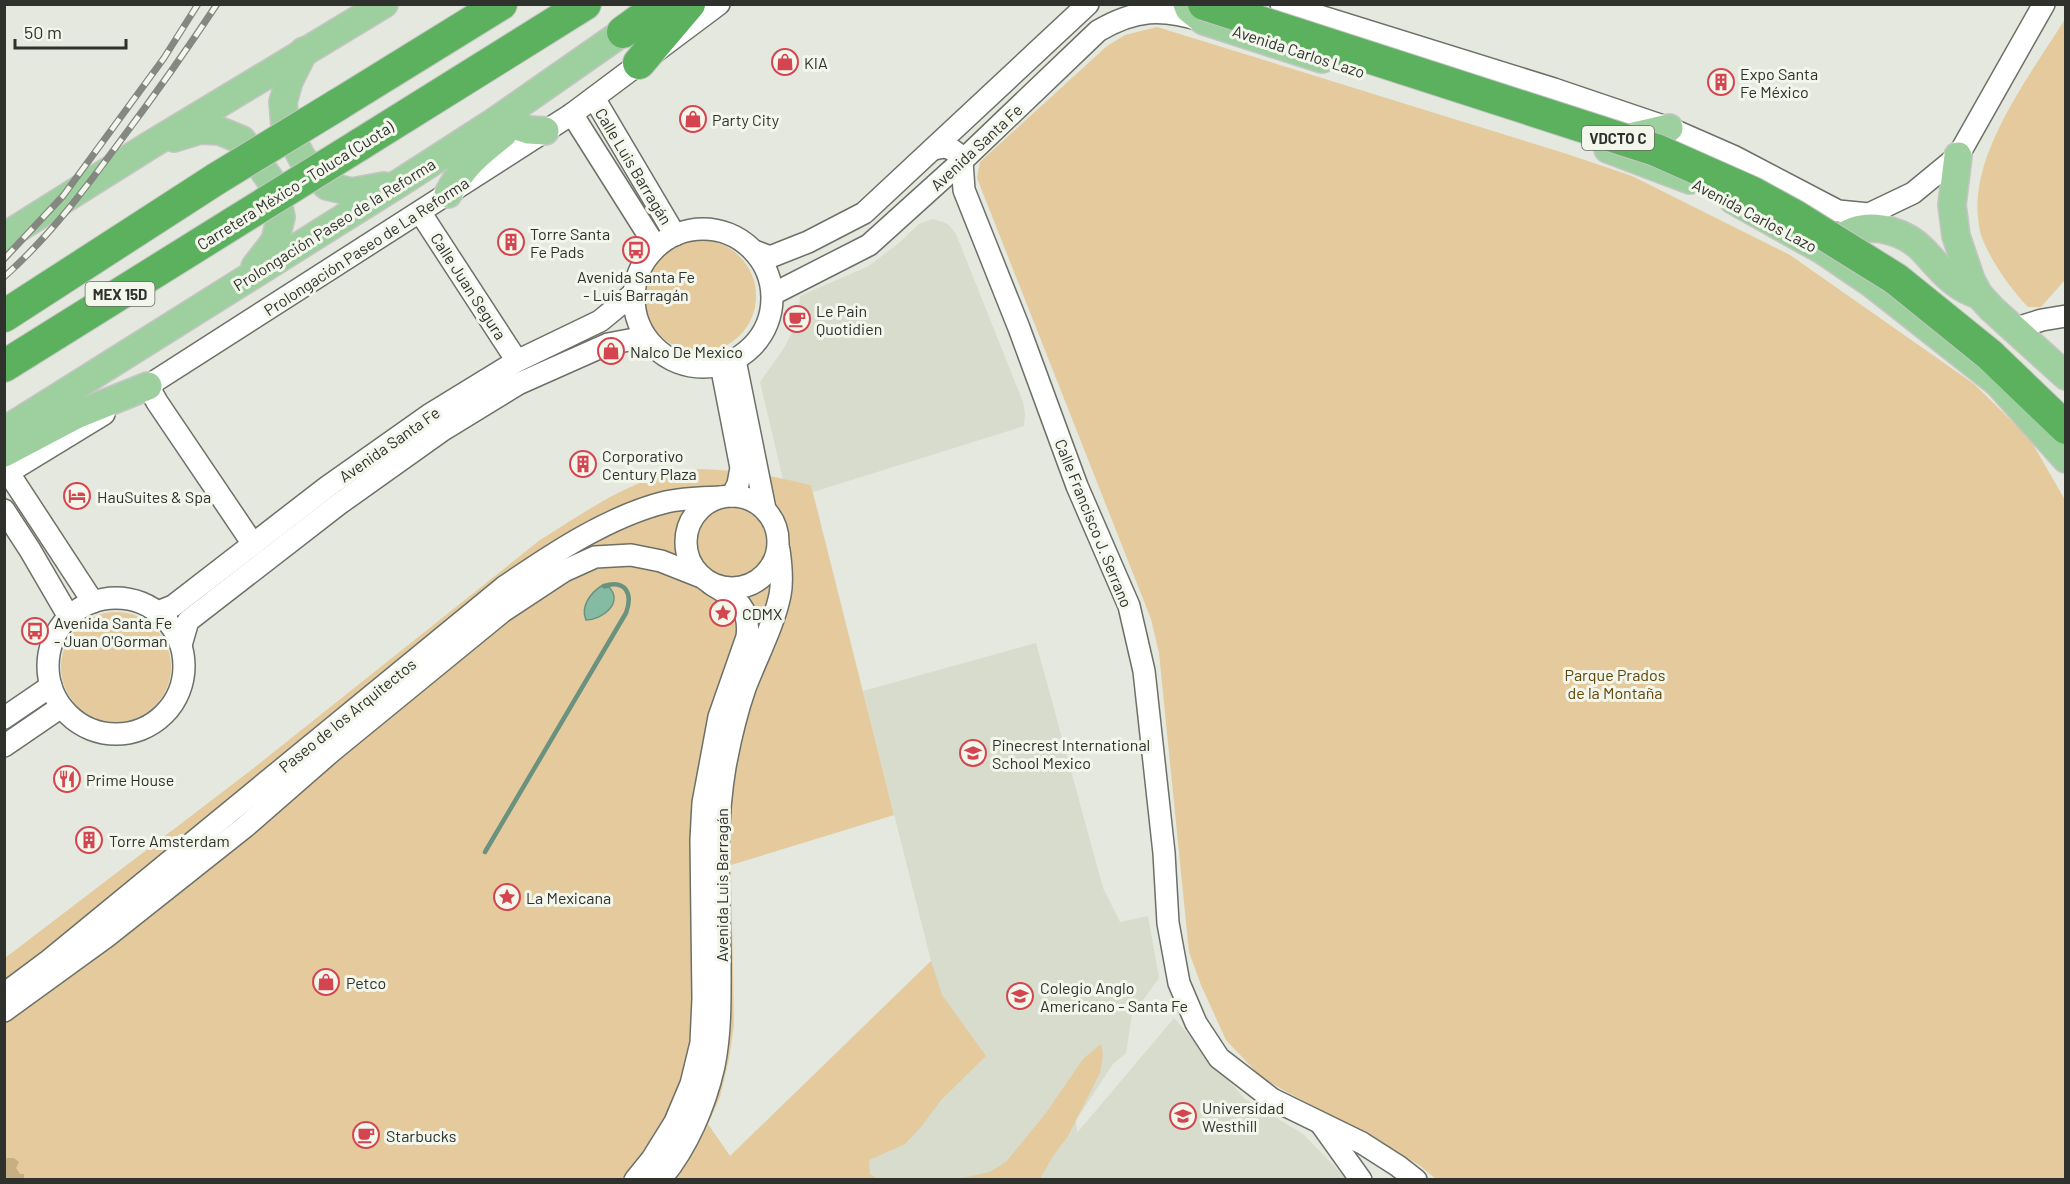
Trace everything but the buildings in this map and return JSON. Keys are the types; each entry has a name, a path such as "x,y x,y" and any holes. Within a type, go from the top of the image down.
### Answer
{"highway":[{"name":"MEX 15D","path":"4,316 216,179 501,4"},
{"name":"Carretera México - Toluca (Cuota)","path":"4,366 585,4"},
{"path":"623,32 662,4"},
{"path":"639,63 689,4"},
{"name":"Avenida Carlos Lazo","path":"1261,4 1550,95 1666,135 1760,177 1806,201 1905,263 2001,341 2066,401"},
{"name":"Avenida Carlos Lazo","path":"1193,11 1656,150 1753,193 2001,341 2066,428"}],"main road":[{"path":"4,237 147,147 384,4"},
{"path":"448,194 459,173 505,123 551,83 623,32 654,4"},
{"name":"Avenida Carlos Lazo","path":"1193,11 1595,145 1678,175 1742,204 1824,251 1871,283 1998,383 2066,459"},
{"path":"304,51 289,81 283,102 285,125 302,158 327,186 352,192 400,182"},
{"path":"505,123 529,130 545,131"},
{"name":"Prolongación Paseo de la Reforma","path":"4,431 400,182 505,123"},
{"path":"1595,145 1669,128"},
{"path":"147,147 200,130 220,131 242,140 274,185 280,217 275,241 244,280"},
{"name":"Avenida Carlos Lazo","path":"1958,156 1952,205 1956,236 1965,265 2001,341 2066,376"},
{"path":"1824,251 1842,237 1856,230 1871,229 1893,232 1921,248 1959,287 1979,295"},
{"path":"6,467 76,415 148,386"}],"street":[{"name":"Prolongación Paseo de La Reforma","path":"148,386 572,114 719,4"},
{"name":"Avenida Santa Fe","path":"756,252 770,257 808,242 864,213 934,148 1066,15 1088,4"},
{"path":"1281,4 1554,89 1669,128 1733,156 1838,211 1869,214 1913,193 1958,156 2044,4"},
{"name":"Avenida Santa Fe","path":"773,294 869,245 962,161 1098,31 1116,20 1137,13 1193,11"},
{"name":"Calle Luis Barragán","path":"594,98 675,235"},
{"name":"Calle Luis Barragán","path":"572,114 656,247"},
{"path":"934,148 951,149 962,161"},
{"name":"Calle Francisco J. Serrano","path":"962,161 964,190 1077,486 1129,606 1144,671 1164,854 1168,923 1179,983 1196,1023 1219,1058 1272,1099 1362,1143 1416,1179"},
{"name":"Calle Juan Segura","path":"420,212 518,361"},
{"path":"691,230 718,230 741,239 756,252 770,276 773,294 771,317 755,346 728,362 707,368 685,365 663,355 645,337 636,318 633,294 644,261 656,247 675,235 691,230"},
{"name":"Avenida Santa Fe","path":"158,612 173,606 327,487 429,415 518,361 600,321 633,294"},
{"path":"2001,341 2042,320 2066,316"},
{"name":"Avenida Santa Fe","path":"182,645 188,621 339,504 443,430 518,384 608,344 645,337"},
{"path":"726,497 738,484 741,468 728,362"},
{"path":"728,362 765,509"},
{"path":"148,386 253,544"},
{"path":"6,467 93,602"},
{"path":"726,497 744,497 765,509 774,521 778,535 778,549 774,563 766,575 754,584 740,588 725,589 705,580 691,564 686,550 686,535 690,521 699,510 711,501 726,497"},
{"name":"Paseo de los Arquitectos","path":"4,1011 106,937 246,826 326,744 504,587 565,547 634,513 688,499 726,497"},
{"path":"4,510 30,549 69,617"},
{"name":"Avenida Luis Barragán","path":"635,1179 652,1159 675,1122 691,1084 701,1043 710,830 738,709 780,594 781,565 778,549"},
{"name":"Paseo de los Arquitectos","path":"4,994 326,744 502,612 556,576 595,557 631,555 661,561 705,580"},
{"name":"Avenida Luis Barragán","path":"660,1179 685,1143 709,1086 716,1055 721,1013 707,778 719,717 747,637 748,627 745,611 740,603 705,580"},
{"path":"116,598 138,602 158,612 172,627 182,645 185,666 182,687 172,706 157,721 138,731 117,735 96,731 76,722 61,707 51,686 48,667 50,649 57,631 69,617 93,602 116,598"},
{"path":"4,718 51,686"},
{"path":"4,746 61,707"},
{"name":"Calle Francisco J. Serrano","path":"1319,1121 1361,1179"}],"shaded area":[{"path":"933,219 948,224 956,234 1023,402 1024,426 813,492 811,485 783,479 760,382 784,348 797,323 800,296 869,266 919,224"},
{"path":"603,585 605,588 609,587 613,593 613,604 604,614 586,620 584,610 588,600 594,591"},
{"path":"1036,643 1103,888 1120,922 1148,916 1159,978 1132,1015 1126,1053 1113,1064 1076,1120 1077,1133 1174,1018 1245,1099 1303,1134 1347,1179 706,1180 931,961 863,691"},
{"path":"7,1158 14,1158 19,1162 16,1168 20,1174 24,1174 24,1179 5,1179"}],"green space":[{"path":"2065,19 2065,280 2041,307 2028,307 2001,273 1980,233 1978,192 1984,166 2006,113"},
{"name":"Parque Prados de la Montaña","path":"1157,27 1632,176 1790,255 1974,384 2030,439 2065,500 2065,1179 1436,1179 1419,1165 1366,1134 1261,1077 1226,1040 1189,952 1159,653 1151,619 977,178 980,162 1107,46 1125,35"},
{"path":"700,240 721,244 740,256 752,275 756,296 752,317 740,336 721,348 700,352 679,348 660,336 648,317 644,296 648,275 660,256 679,244"},
{"path":"700,469 756,474 811,485 894,815 731,865 734,1025 720,1097 708,1124 730,1156 931,961 942,995 986,1056 941,1100 905,1144 869,1160 870,1174 878,1179 5,1179 5,958 250,771 540,540 603,501 637,484 655,477"},
{"path":"116,612 137,616 155,628 167,646 171,667 167,688 155,706 137,718 116,722 95,718 77,706 65,688 61,667 65,646 77,628 95,616"},
{"path":"1101,1044 1103,1055 1100,1073 1068,1136 1040,1179 958,1179 990,1172 1006,1162 1046,1113 1083,1059"}],"waterway":[{"path":"485,852 626,613 629,600 626,590 618,585 604,586"}],"railway":[{"path":"4,259 63,196 164,58 198,4"},
{"path":"4,277 52,229 80,194 158,90 217,4"}],"place":[{"name":"KIA","path":"785,62"},
{"name":"Expo Santa Fe México","path":"1721,82"},
{"name":"Party City","path":"693,119"},
{"name":"Torre Santa Fe Pads","path":"511,242"},
{"name":"Avenida Santa Fe - Luis Barragán","path":"636,250"},
{"name":"Le Pain Quotidien","path":"797,319"},
{"name":"Nalco De Mexico","path":"611,351"},
{"name":"Corporativo Century Plaza","path":"583,464"},
{"name":"HauSuites & Spa","path":"77,496"},
{"name":"CDMX","path":"723,613"},
{"name":"Avenida Santa Fe - Juan O'Gorman","path":"35,631"},
{"name":"Pinecrest International School Mexico","path":"973,753"},
{"name":"Prime House","path":"67,779"},
{"name":"Torre Amsterdam","path":"89,840"},
{"name":"La Mexicana","path":"507,897"},
{"name":"Petco","path":"326,982"},
{"name":"Colegio Anglo Americano - Santa Fe","path":"1020,996"},
{"name":"Universidad Westhill","path":"1183,1116"},
{"name":"Starbucks","path":"366,1135"}]}
